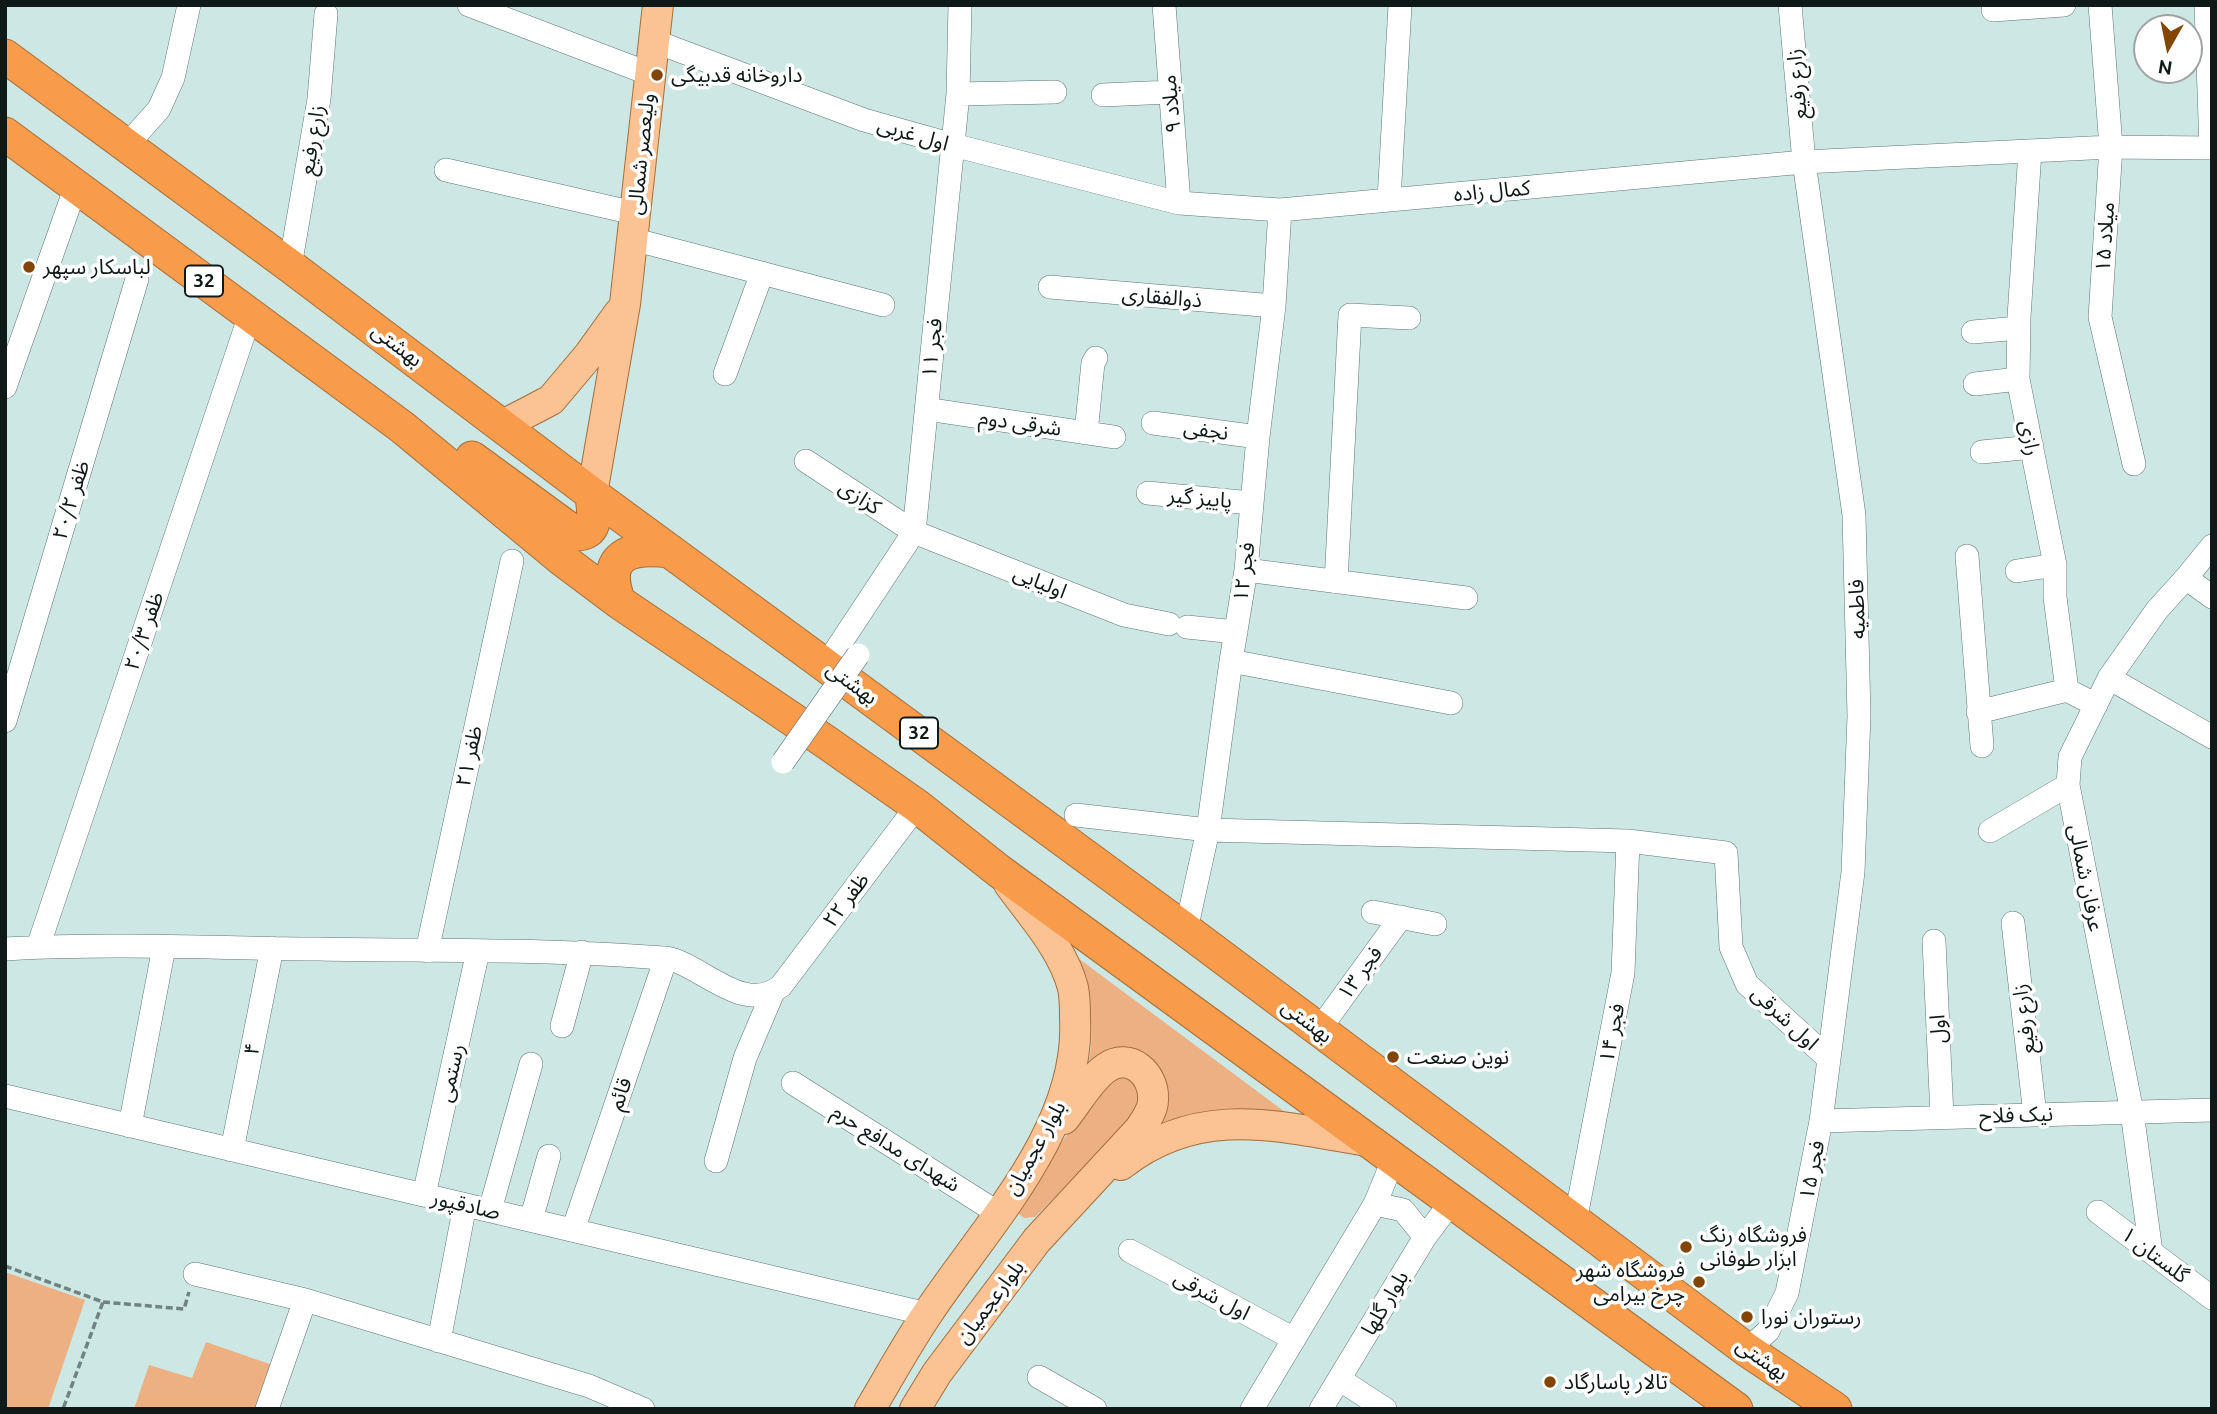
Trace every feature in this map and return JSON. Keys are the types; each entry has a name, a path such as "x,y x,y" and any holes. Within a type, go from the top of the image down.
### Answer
{"highway":[{"name":"بهشتی","path":"5,56 290,265 592,494 1186,930 1747,1350 1835,1409"},
{"name":"32","path":"5,134 402,427 563,560 917,806 999,871 1734,1408"},
{"path":"402,427 473,459 576,534 590,531 594,523 592,494"},
{"path":"620,602 613,585 612,573 620,559 648,548 670,551"}],"main road":[{"name":"ولیعصر شمالی","path":"592,494 625,304 657,5"},
{"path":"503,425 551,400 588,356 625,304"},
{"name":"بلوار عجمیان","path":"870,1409 927,1314 1033,1161 1059,1114 1074,1065 1076,1039 1073,989 1060,956 999,871"},
{"path":"1033,1161 1108,1066 1124,1062 1136,1065 1146,1074 1152,1088 1150,1112 1139,1130 1074,1202"},
{"path":"1074,1202 1133,1156 1169,1137 1195,1128 1229,1123 1264,1124 1383,1150"},
{"name":"بلوارعجمیان","path":"915,1409 937,1373 1037,1240 1074,1202"},
{"path":"998,1213 1037,1240"}],"street":[{"path":"127,145 159,109 173,78 188,5"},
{"path":"469,5 650,74"},
{"name":"فجر ۱۱","path":"826,665 914,532 958,94 960,5"},
{"name":"میلاد ۹","path":"1164,5 1179,203"},
{"path":"1389,200 1400,5"},
{"name":"زارع رفیع","path":"1790,5 1804,162"},
{"path":"1993,10 2064,5"},
{"name":"میلاد ۱۵","path":"2100,5 2111,147 2100,317 2134,464"},
{"path":"2206,5 2212,148"},
{"name":"زارع رفیع","path":"290,265 319,99 326,14"},
{"name":"اول غربی","path":"654,41 864,120 1179,203"},
{"path":"958,94 1055,92"},
{"path":"1103,95 1170,92"},
{"name":"کمال زاده","path":"1179,203 1280,210 1804,162 2111,147 2212,148"},
{"name":"رازی","path":"2030,151 2018,379 2055,565 2054,597 2067,690"},
{"name":"فاطمیه","path":"1804,162 1854,515 1859,716 1853,872 1829,1059"},
{"path":"446,170 633,226 762,274 883,305"},
{"path":"5,387 76,186"},
{"name":"فجر ۱۲","path":"1186,930 1208,830 1245,570 1274,306 1280,210"},
{"path":"725,374 762,274"},
{"name":"ظفر ۲۰/۲","path":"5,721 137,279"},
{"name":"ذوالفقاری","path":"1050,288 1274,306"},
{"name":"ظفر ۲۰/۳","path":"38,947 250,315"},
{"path":"1336,582 1350,315 1409,318"},
{"path":"1973,332 2019,328"},
{"path":"1086,432 1093,363 1096,358"},
{"path":"1975,384 2018,379"},
{"name":"شرقی دوم","path":"926,409 1114,437"},
{"name":"نجفی","path":"1153,423 1258,437"},
{"path":"1982,452 2032,447"},
{"name":"کزازی","path":"806,461 914,532"},
{"name":"پاییز گیر","path":"1149,493 1251,503"},
{"name":"اولیایی","path":"914,532 1124,615 1236,632"},
{"name":"عرفان شمالی","path":"2151,1252 2132,1112 2068,785 2070,757 2109,678 2157,610 2212,546"},
{"path":"1967,556 1982,746"},
{"name":"ظفر ۲۱","path":"427,951 512,561"},
{"path":"2017,571 2055,565"},
{"path":"1245,570 1466,598"},
{"path":"2186,578 2212,597"},
{"path":"783,762 858,655"},
{"path":"1231,661 1451,703"},
{"path":"2109,678 2212,737"},
{"path":"1978,712 2067,690 2096,705"},
{"path":"1990,831 2068,785"},
{"name":"ظفر ۲۲","path":"716,1161 746,1058 773,992 917,806"},
{"path":"1076,815 1208,830 1628,841"},
{"name":"اول شرقی","path":"1628,841 1726,853 1731,947 1747,984 1829,1059"},
{"name":"فجر ۱۴","path":"1575,1222 1623,973 1628,841"},
{"path":"1373,912 1435,924"},
{"name":"فجر ۱۳","path":"1319,1030 1401,917"},
{"name":"زارع رفیع","path":"2013,923 2035,1115"},
{"name":"اول","path":"1934,941 1942,1118"},
{"path":"130,1126 164,947"},
{"path":"5,949 164,947 582,953 666,958 734,991 749,995 773,992"},
{"name":"۴","path":"232,1150 272,948"},
{"name":"رستمی","path":"424,1195 478,951"},
{"path":"562,1026 582,953"},
{"name":"قائم","path":"573,1230 666,958"},
{"name":"فجر ۱۵","path":"1747,1350 1768,1331 1787,1293 1821,1121 1829,1059"},
{"path":"489,1210 531,1064"},
{"name":"شهدای مدافع حرم","path":"793,1083 998,1213"},
{"name":"صادقپور","path":"5,1096 927,1314"},
{"name":"نیک فلاح","path":"1821,1121 2212,1110"},
{"path":"1252,1409 1375,1204 1383,1150"},
{"path":"531,1220 549,1156"},
{"name":"بلوار گلها","path":"1321,1409 1424,1237 1452,1201"},
{"path":"1375,1204 1403,1210 1424,1237"},
{"path":"439,1341 465,1205"},
{"name":"گلستان ۱","path":"2098,1212 2212,1298"},
{"name":"اول شرقی","path":"1130,1251 1294,1339"},
{"path":"195,1274 305,1300 589,1386 643,1409"},
{"path":"267,1409 305,1300"},
{"path":"1039,1377 1095,1409"},
{"path":"1339,1379 1385,1409"}],"path":[{"path":"5,1266 103,1302 184,1309 195,1274"},
{"path":"63,1409 103,1302"}],"shaded area":[{"path":"1078,958 1285,1112 1239,1109 1217,1112 1154,1131 1165,1113 1169,1096 1165,1080 1152,1063 1088,1069 1090,1013"},
{"path":"1120,1076 1141,1083 1138,1114 1035,1217 1024,1218 1019,1214 1018,1203 1101,1087"},
{"path":"5,1272 85,1300 48,1409 5,1409"},
{"path":"206,1342 281,1368 267,1409 134,1409 149,1365 192,1378"}],"place":[{"name":"داروخانه قدبیگی","path":"657,75"},
{"name":"لباسکار سپهر","path":"29,267"},
{"name":"نوین صنعت","path":"1393,1057"},
{"name":"فروشگاه رنگ ابزار طوفانی","path":"1686,1247"},
{"name":"فروشگاه شهر چرخ بیرامی","path":"1699,1282"},
{"name":"رستوران نورا","path":"1747,1317"},
{"name":"تالار پاسارگاد","path":"1550,1382"}]}
